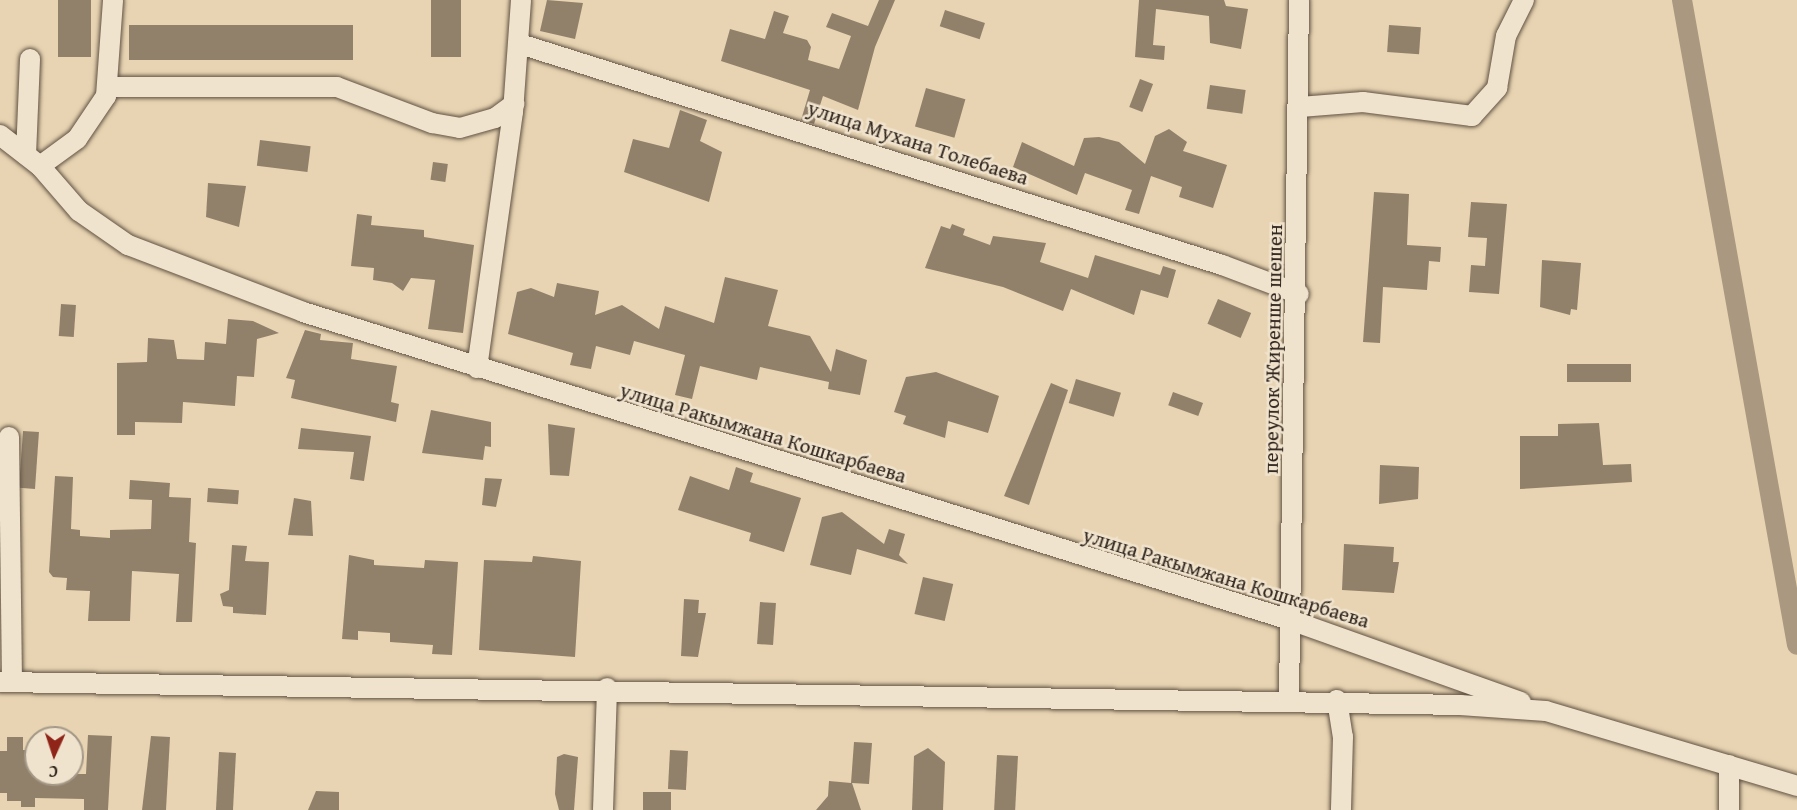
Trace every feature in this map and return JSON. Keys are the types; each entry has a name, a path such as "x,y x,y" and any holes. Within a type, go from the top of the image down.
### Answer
{"street":[{"path":"33,161 90,125 107,87 113,0"},
{"path":"477,368 514,104 520,44 521,0"},
{"name":"переулок Жиренше шешен","path":"1289,699 1293,621 1299,294 1299,0"},
{"path":"1300,107 1363,102 1472,116 1497,88 1506,36 1524,0"},
{"name":"улица Мухана Толебаева","path":"520,44 1211,261 1299,294"},
{"path":"30,58 33,161"},
{"path":"107,87 337,87 432,123 460,128 495,118 514,104"},
{"name":"улица Ракымжана Кошкарбаева","path":"0,135 33,161 79,211 129,245 303,312 1293,621 1546,711"},
{"path":"9,437 6,682 607,688 1289,699 1546,711 1797,786"},
{"path":"603,810 607,688"},
{"path":"1337,700 1343,737 1341,810"},
{"path":"1729,765 1729,810"}],"building":[{"path":"58,0 91,0 91,57 58,57"},
{"path":"431,0 461,0 461,57 431,57"},
{"path":"547,0 583,3 575,39 540,31"},
{"path":"879,0 895,0 875,47 858,110 823,96 814,124 801,120 810,90 721,61 730,29 765,39 774,11 789,16 783,33 807,40 811,47 808,60 839,69 851,36 826,27 832,13 868,26"},
{"path":"1139,0 1224,0 1226,6 1248,9 1241,49 1210,43 1209,16 1156,9 1153,45 1165,46 1164,60 1135,57"},
{"path":"945,10 985,23 980,39 940,26"},
{"path":"129,25 353,25 353,60 129,60"},
{"path":"1389,25 1421,27 1419,54 1387,52"},
{"path":"1140,79 1153,84 1142,112 1129,107"},
{"path":"1210,85 1246,90 1242,114 1207,109"},
{"path":"926,88 965,99 954,138 915,126"},
{"path":"680,110 707,120 700,141 722,152 709,202 624,172 633,139 669,148"},
{"path":"1169,129 1187,142 1183,151 1227,165 1213,208 1179,197 1182,187 1151,176 1139,214 1125,210 1132,190 1085,173 1077,195 1013,167 1022,142 1074,166 1084,138 1099,137 1119,142 1145,164 1155,136"},
{"path":"260,140 311,146 307,172 257,166"},
{"path":"433,162 448,164 445,182 430,180"},
{"path":"208,183 246,186 239,227 206,217"},
{"path":"1374,192 1409,194 1407,245 1441,247 1440,262 1429,261 1427,290 1383,287 1380,343 1363,342"},
{"path":"1471,202 1507,204 1499,294 1469,292 1471,265 1485,266 1487,238 1468,237"},
{"path":"357,214 372,216 371,225 424,230 424,237 474,245 463,333 428,329 435,280 411,278 403,291 392,283 373,280 374,268 351,266"},
{"path":"952,224 965,229 963,235 990,245 993,236 1046,243 1040,262 1088,278 1095,255 1160,275 1163,266 1176,270 1168,298 1141,290 1134,315 1071,289 1063,311 1003,287 925,268 941,226 950,229"},
{"path":"1542,260 1581,263 1577,310 1571,309 1570,315 1540,307"},
{"path":"725,277 778,290 768,326 810,336 831,372 836,349 867,360 860,395 828,389 829,382 760,367 757,380 700,366 692,399 675,395 685,355 634,341 630,355 596,346 591,369 570,365 573,353 508,334 517,292 531,288 554,297 557,283 599,291 595,315 622,305 659,329 665,306 714,323"},
{"path":"1218,299 1251,313 1241,338 1207,324"},
{"path":"61,304 76,305 74,337 59,336"},
{"path":"228,319 253,321 279,333 257,339 254,377 237,376 235,406 183,402 182,423 135,422 135,435 117,435 117,363 147,362 148,338 174,340 177,359 204,360 205,342 226,344"},
{"path":"305,330 321,334 320,340 353,343 351,359 397,366 391,402 399,404 396,422 291,398 295,380 286,378"},
{"path":"1567,364 1631,364 1631,382 1567,382"},
{"path":"936,372 999,396 988,433 948,421 945,438 903,424 906,416 894,412 906,377"},
{"path":"1076,379 1121,393 1114,417 1069,403"},
{"path":"1051,383 1068,390 1029,505 1004,496"},
{"path":"1173,392 1203,403 1198,416 1168,405"},
{"path":"431,410 491,422 491,447 485,446 483,460 422,453"},
{"path":"1599,423 1603,465 1631,464 1632,482 1520,489 1520,436 1558,436 1558,424"},
{"path":"548,424 575,428 569,476 550,475"},
{"path":"301,428 371,436 364,481 350,479 354,452 298,449"},
{"path":"23,431 39,432 35,489 19,488"},
{"path":"1380,465 1419,467 1418,499 1379,504"},
{"path":"736,467 753,473 750,482 801,498 784,552 749,541 751,533 678,510 690,476 729,490"},
{"path":"55,476 73,477 71,529 80,530 80,536 110,538 110,530 151,529 152,500 129,499 130,480 170,483 169,497 191,498 189,542 196,543 192,622 176,622 179,574 132,571 130,621 88,621 90,591 66,590 67,578 53,577 49,572"},
{"path":"485,478 502,479 496,507 482,505"},
{"path":"208,488 239,490 238,504 207,502"},
{"path":"294,498 311,501 313,536 288,535"},
{"path":"842,512 884,544 889,529 905,534 899,555 908,564 857,549 851,575 810,565 822,517"},
{"path":"1344,544 1394,547 1393,562 1399,562 1394,593 1342,590"},
{"path":"232,545 247,546 245,561 269,562 266,615 233,613 233,607 223,606 220,594 229,590"},
{"path":"349,555 374,560 374,565 424,568 425,560 458,562 452,655 432,654 433,645 390,642 390,633 358,631 358,640 342,639"},
{"path":"533,556 581,561 575,657 479,650 484,560 532,562"},
{"path":"923,577 953,584 945,621 914,614"},
{"path":"684,599 699,600 698,613 706,613 698,657 681,656"},
{"path":"760,602 776,603 773,645 757,644"},
{"path":"88,735 112,736 108,810 84,810 84,799 35,798 35,807 21,807 21,801 7,801 7,793 0,793 0,751 7,751 7,737 23,737 24,786 84,786 84,774 86,774"},
{"path":"151,736 170,737 166,810 142,810"},
{"path":"854,742 872,743 869,784 852,783 861,810 816,810 828,796 829,781 851,783"},
{"path":"928,748 945,762 943,810 912,810 914,756"},
{"path":"670,750 688,751 686,790 668,789"},
{"path":"219,752 236,753 233,810 216,810"},
{"path":"564,754 578,757 574,810 559,810 555,794 557,757"},
{"path":"997,755 1018,756 1015,810 994,810"},
{"path":"316,791 339,792 339,810 308,810"},
{"path":"643,792 671,792 671,810 643,810"}],"waterway":[{"path":"1682,0 1797,645"}]}
